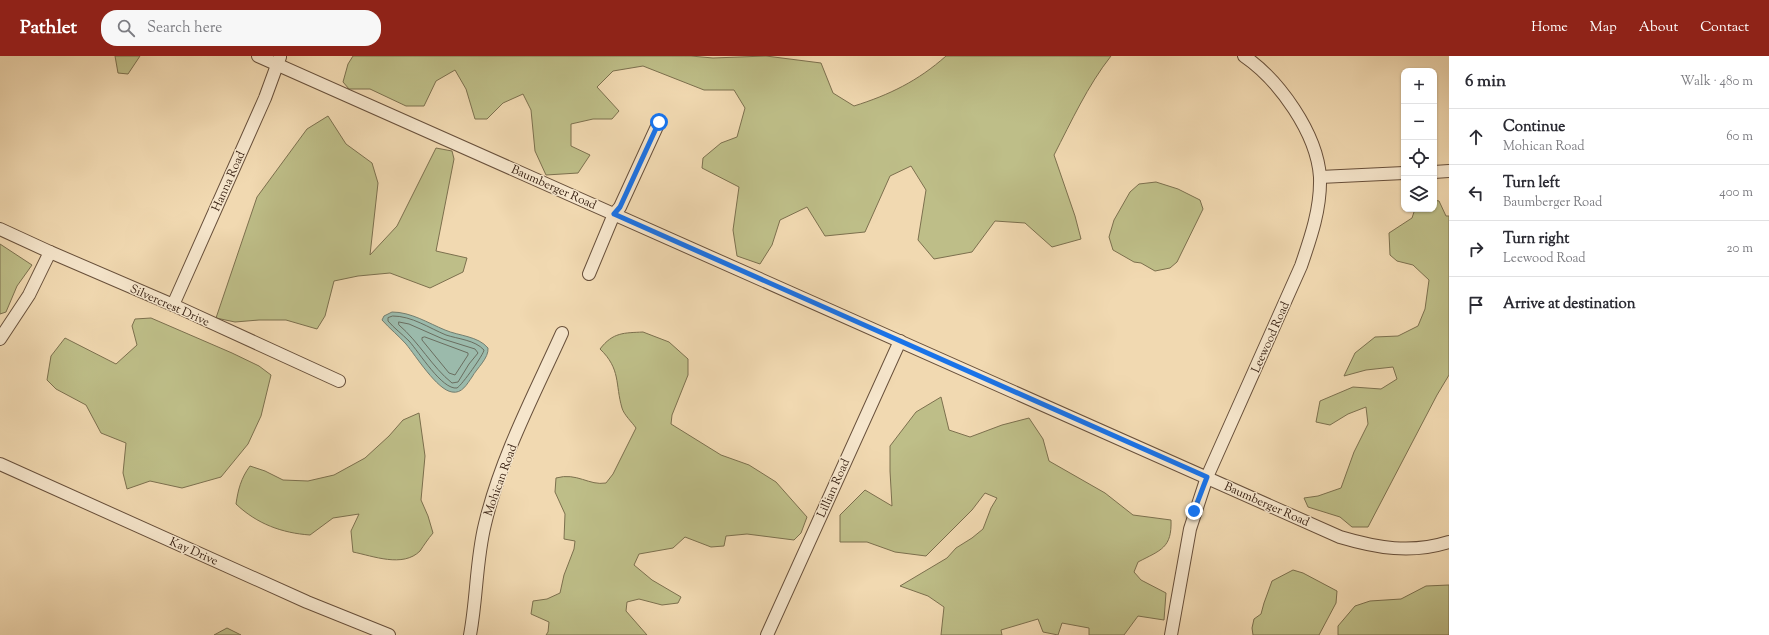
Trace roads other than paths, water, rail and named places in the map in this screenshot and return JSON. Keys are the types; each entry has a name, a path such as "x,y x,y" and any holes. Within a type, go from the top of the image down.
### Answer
{"street":[{"name":"Baumberger Road","path":"258,56 278,60 314,82 1340,537 1365,545 1399,550 1420,548 1449,542"},
{"name":"Leewood Road","path":"1172,635 1190,529 1207,477 1301,266 1316,217 1320,177 1314,150 1300,119 1291,105 1264,73 1244,56"},
{"name":"Hanna Road","path":"173,305 265,98 278,60"},
{"path":"589,274 614,214 620,207 659,122"},
{"path":"1437,172 1449,171"},
{"path":"1320,177 1401,173"},
{"name":"Silvercrest Drive","path":"0,229 339,380"},
{"path":"0,339 29,295 50,252"},
{"name":"Mohican Road","path":"470,635 476,597 480,548 491,500 508,454 562,333"},
{"name":"Lillian Road","path":"767,635 900,341"},
{"name":"Kay Drive","path":"0,464 307,602 389,635"}],"water":[{"path":"392,312 399,312 419,318 450,332 479,341 488,348 485,359 464,388 456,392 452,392 446,390 433,379 406,344 382,320 384,316"}]}
